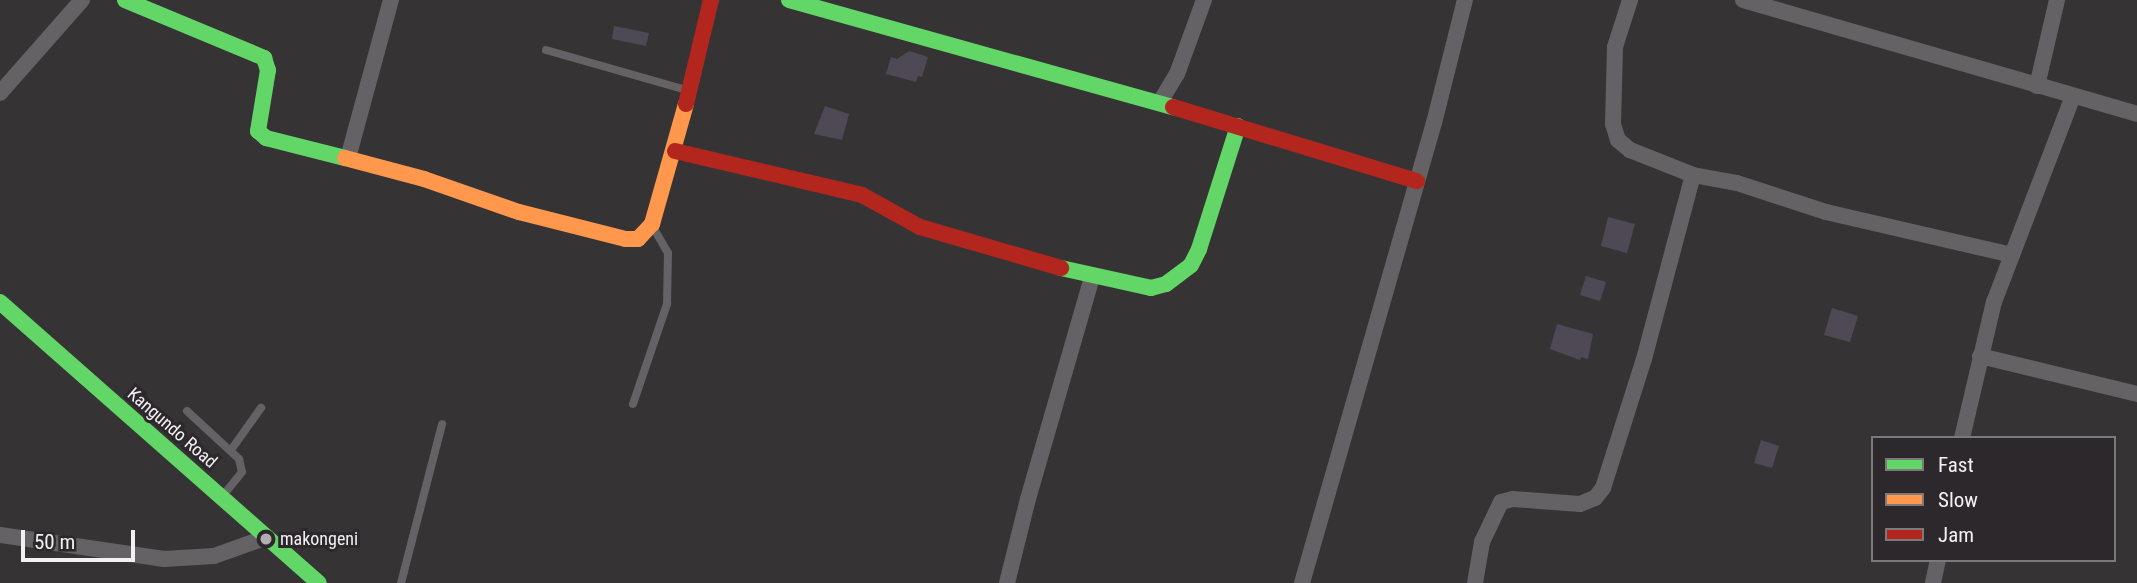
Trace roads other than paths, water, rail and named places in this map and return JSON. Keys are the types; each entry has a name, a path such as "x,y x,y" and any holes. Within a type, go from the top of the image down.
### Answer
{"main road":[{"path":"125,0 264,58 268,70 258,131 280,144 348,158 424,179 520,212 626,239 638,239 652,224 675,151 711,0"},
{"path":"789,0 842,6 1417,181"},
{"path":"675,151 862,195 920,227 1092,277 1151,288 1166,284 1183,274 1199,249 1238,126"},
{"name":"Kangundo Road","path":"0,302 319,583"}],"street":[{"path":"0,93 82,0"},
{"path":"348,158 391,0"},
{"path":"1160,102 1177,74 1204,0"},
{"path":"1302,583 1417,181 1465,0"},
{"path":"1630,0 1615,47 1612,124 1618,140 1646,159 1693,175 1737,183 1826,212 2012,255"},
{"path":"1743,0 1760,2 2137,114"},
{"path":"2037,86 2057,0"},
{"path":"1962,436 1994,302 2073,96"},
{"path":"1475,583 1482,542 1501,502 1513,499 1580,505 1595,498 1603,488 1644,359 1693,175"},
{"path":"1007,583 1028,499 1092,277"},
{"path":"1980,356 2137,394"},
{"path":"0,535 164,559 214,556 267,537"},
{"path":"1933,583 1938,562"}],"lane":[{"path":"546,50 689,90"},
{"path":"632,404 667,304 668,253 652,224"},
{"path":"231,450 261,408"},
{"path":"187,411 239,459 242,472 222,497"},
{"path":"401,583 442,424"}],"place":[{"name":"makongeni","path":"266,539"}]}
